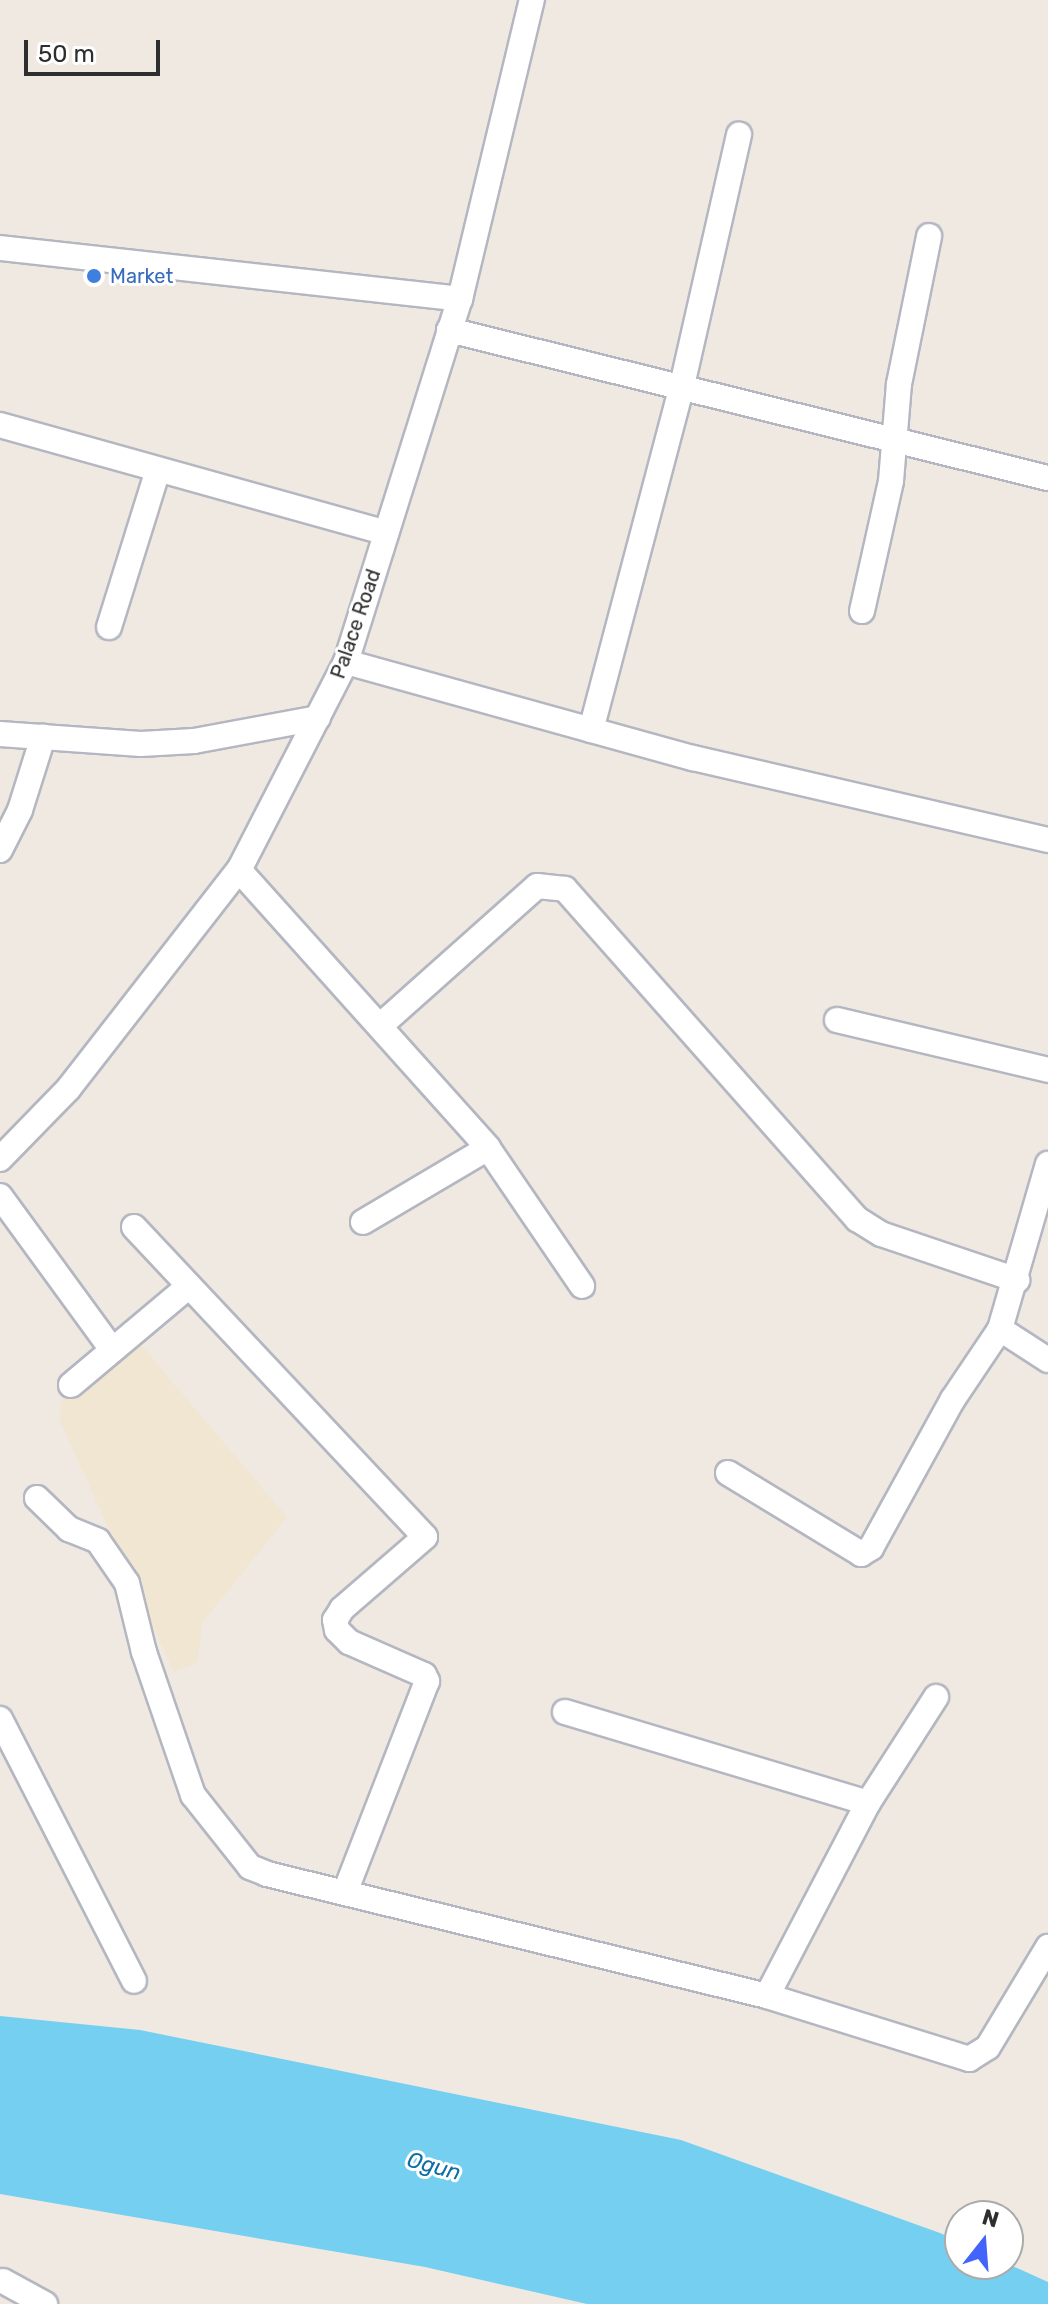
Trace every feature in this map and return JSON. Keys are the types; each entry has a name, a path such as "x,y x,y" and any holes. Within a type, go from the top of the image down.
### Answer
{"street":[{"name":"Palace Road","path":"0,1159 69,1088 239,870 346,662 460,299 532,0"},
{"path":"591,730 681,390 739,134"},
{"path":"862,611 899,439 899,384 929,236"},
{"path":"0,248 460,299"},
{"path":"449,330 681,390 899,439 1048,478"},
{"path":"0,425 157,473 386,533"},
{"path":"109,627 157,473"},
{"path":"346,662 591,730 1048,840"},
{"path":"0,734 141,744 194,741 318,718"},
{"path":"0,850 20,810 43,737"},
{"path":"239,870 488,1148 582,1286"},
{"path":"381,1025 537,886 565,889 857,1219 881,1234 1017,1280"},
{"path":"837,1020 1048,1070"},
{"path":"363,1222 488,1148"},
{"path":"728,1473 861,1554 871,1548 953,1399 1000,1329 1017,1280 1048,1164"},
{"path":"0,1196 111,1348"},
{"path":"134,1227 425,1537 342,1609 335,1620 337,1630 349,1642 424,1675 427,1681 345,1892"},
{"path":"71,1385 111,1348 189,1286"},
{"path":"1000,1329 1048,1360"},
{"path":"37,1498 69,1529 98,1541 127,1583 144,1652 193,1795 216,1828 250,1867 767,1996 969,2059 988,2047 1048,1947"},
{"path":"767,1996 868,1803 936,1697"},
{"path":"565,1712 868,1803"},
{"path":"0,1719 134,1981"},
{"path":"3,2281 45,2304"}],"shaded area":[{"path":"135,1338 287,1517 202,1623 198,1662 174,1672 59,1419 63,1398"}],"water":[{"name":"Ogun","path":"0,2016 140,2030 681,2140 940,2233 944,2235 944,2280 1024,2280 1024,2271 1048,2282 1048,2304 587,2304 425,2267 0,2194"}],"place":[{"name":"Market","path":"94,276"}]}
